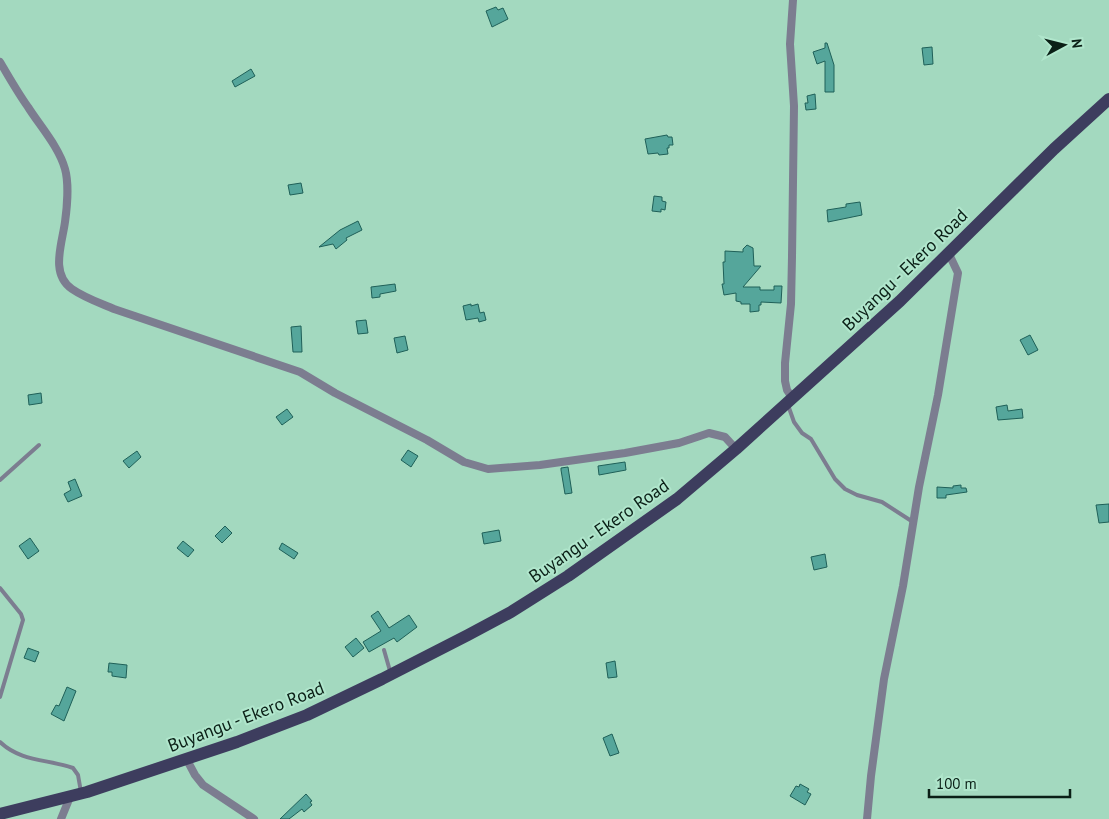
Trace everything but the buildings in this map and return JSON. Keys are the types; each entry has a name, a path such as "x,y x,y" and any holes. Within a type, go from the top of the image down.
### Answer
{"main road":[{"name":"Buyangu - Ekero Road","path":"0,814 76,795 187,760 294,720 391,675 511,612 568,576 677,499 736,449 949,254 1054,149 1109,99"}],"street":[{"path":"790,401 785,381 784,363 791,304 794,106 790,44 793,0"},
{"path":"0,62 56,152 65,170 67,199 58,263 65,283 71,289 88,298 300,372 335,394 427,440 464,462 488,469 540,465 625,453 680,443 709,433 725,437 736,449"},
{"path":"868,819 872,768 884,679 938,395 958,274 949,254"},
{"path":"187,760 203,785 254,819"},
{"path":"61,819 76,795"}],"lane":[{"path":"790,401 794,422 802,433 812,439 835,479 845,489 856,496 882,502 913,522"},
{"path":"0,480 39,445"},
{"path":"0,588 21,614 23,620 0,697"},
{"path":"384,650 391,675"},
{"path":"0,742 12,752 27,758 73,768 78,775 76,795"}]}
